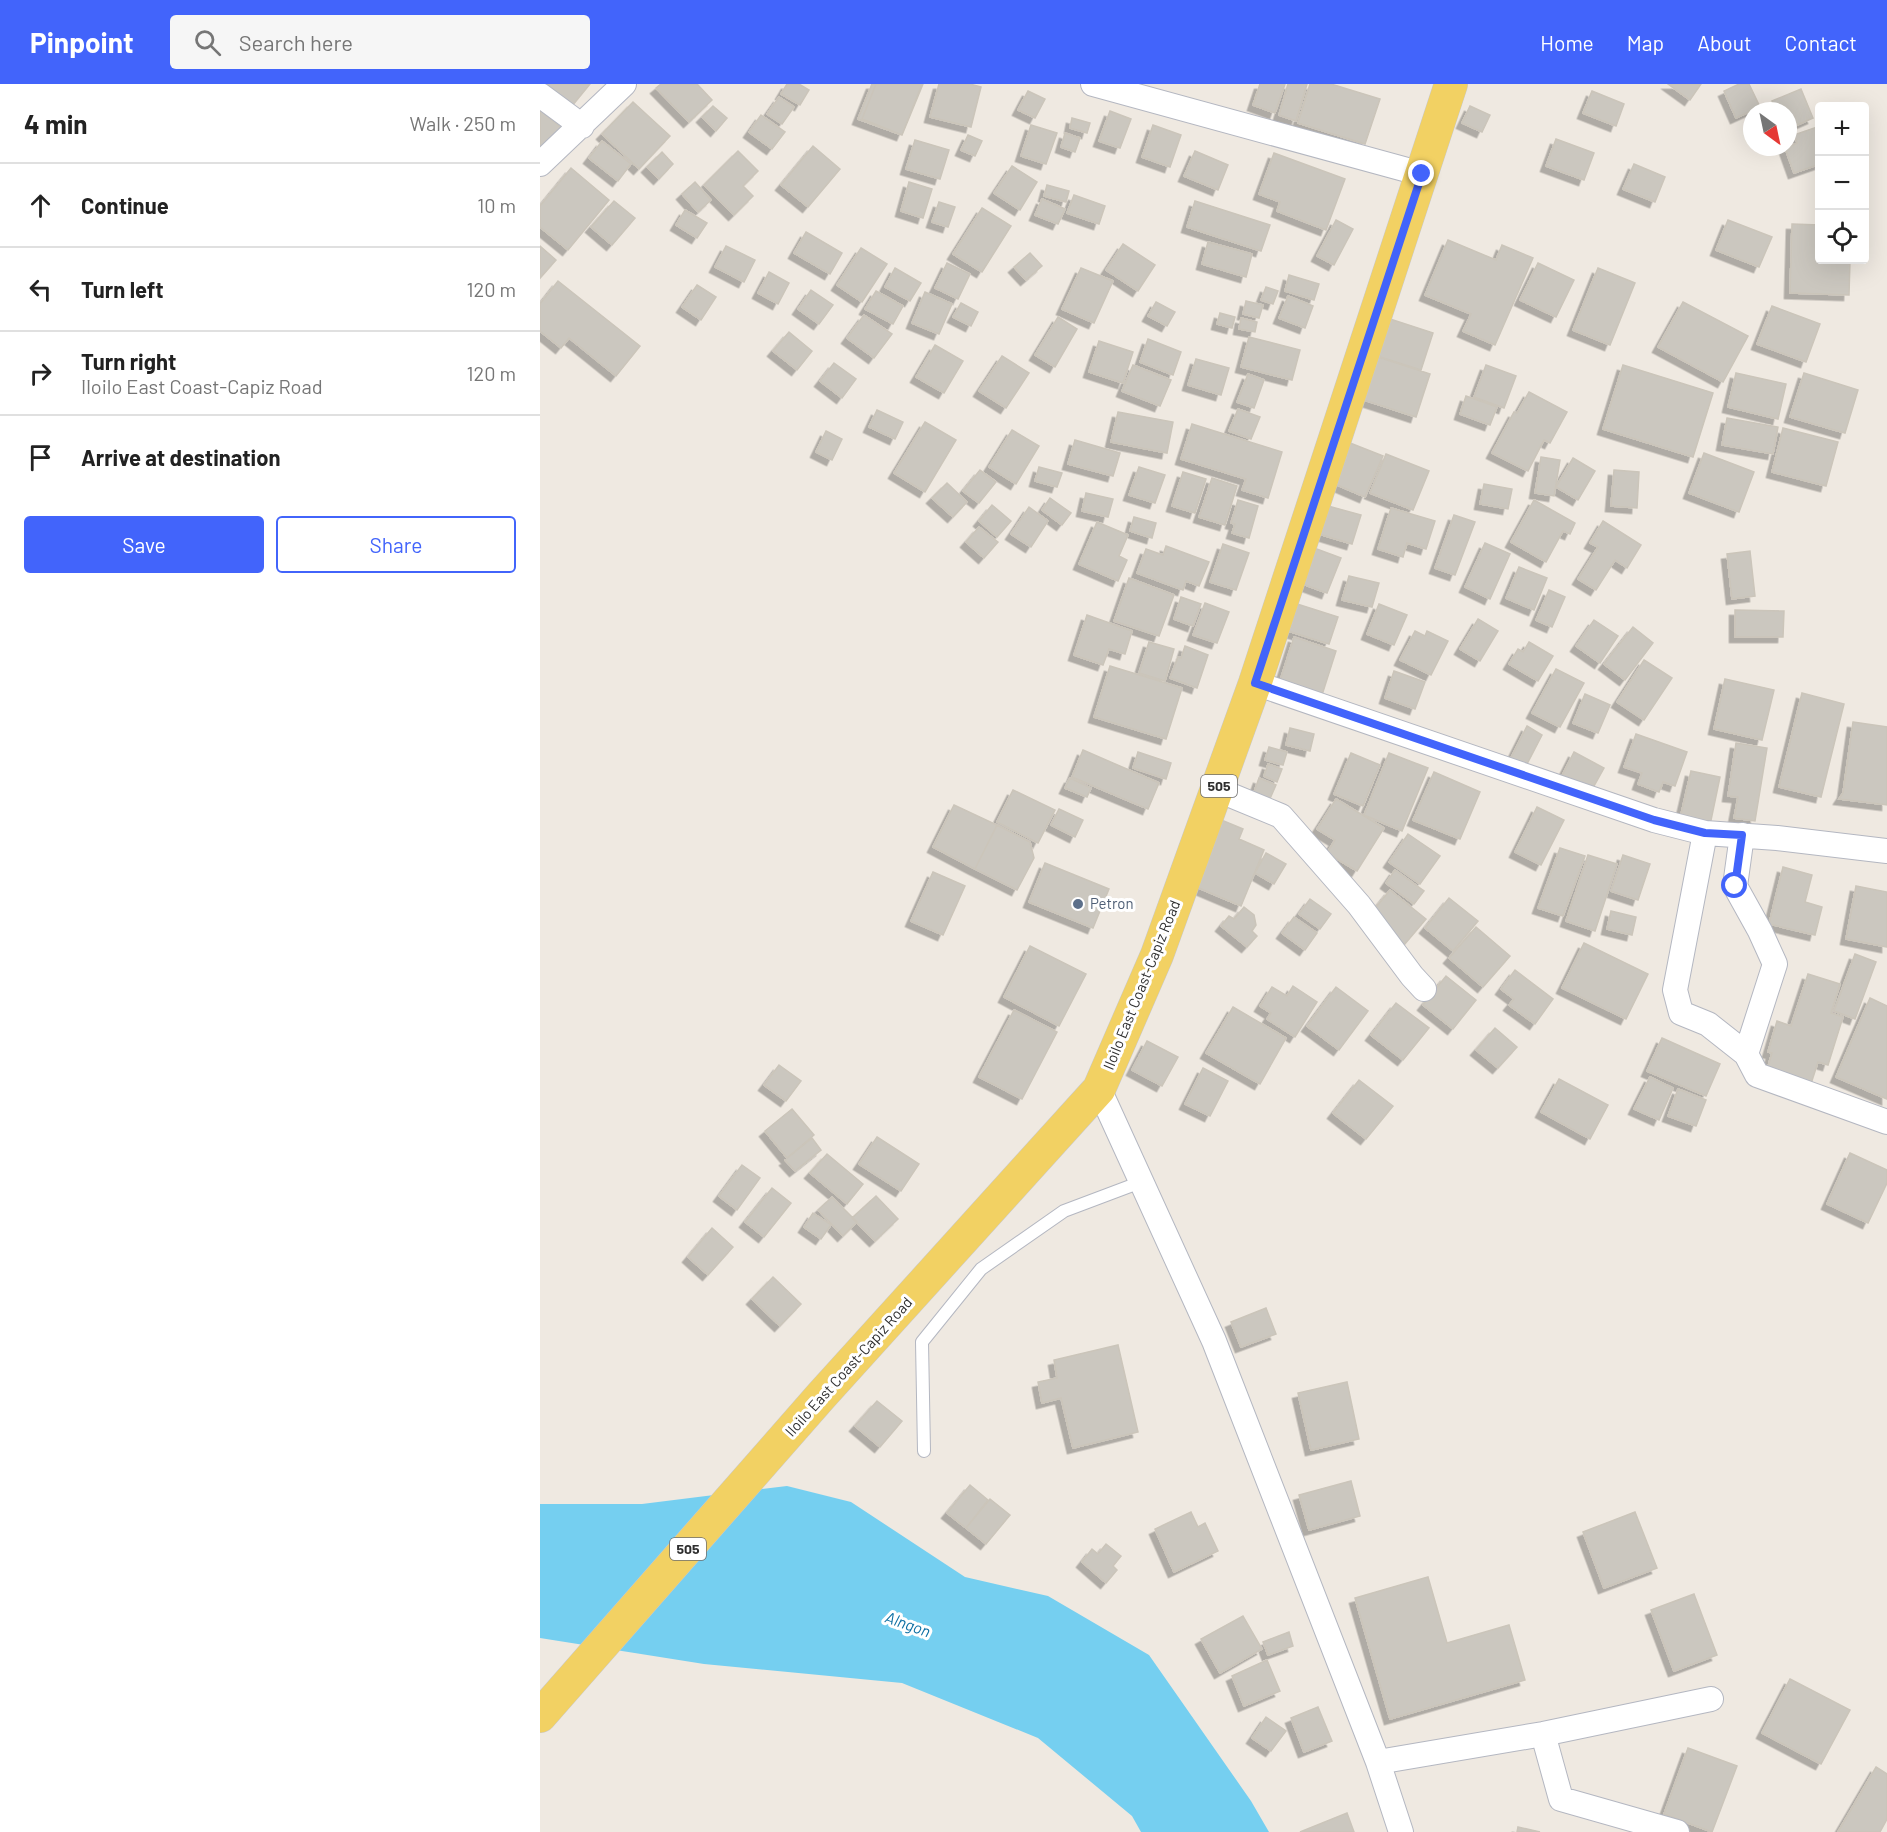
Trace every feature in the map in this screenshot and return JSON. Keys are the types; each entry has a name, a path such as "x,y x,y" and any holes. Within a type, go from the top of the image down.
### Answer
{"main road":[{"name":"Iloilo East Coast-Capiz Road","path":"547,1709 821,1396 1099,1089 1157,956 1209,809 1218,790 1451,84"}],"street":[{"path":"540,164 624,84"},
{"path":"1093,84 1422,174"},
{"path":"540,95 582,126"},
{"path":"1255,683 1654,820 1705,833 1887,851"},
{"path":"1218,790 1281,816 1359,905 1424,989"},
{"path":"1705,833 1676,990 1682,1013 1708,1024 1746,1054 1757,1075 1887,1122"},
{"path":"1742,835 1735,886 1775,964 1746,1054"},
{"path":"1099,1089 1214,1341 1378,1762 1401,1832"},
{"path":"1378,1762 1544,1734 1711,1699"},
{"path":"1544,1734 1561,1799 1677,1832"}],"lane":[{"path":"924,1451 922,1342 981,1269 1064,1211 1141,1182"}],"water":[{"name":"Alngon","path":"787,1486 851,1502 965,1577 1048,1596 1149,1655 1251,1801 1269,1832 1141,1832 1132,1816 1038,1738 902,1683 704,1664 540,1638 540,1504 642,1504"}],"building":[{"path":"544,84 590,84 572,106"},
{"path":"661,84 697,84 712,100 689,122 656,88"},
{"path":"787,84 799,84 809,90 800,105 781,94"},
{"path":"872,84 922,84 902,135 858,119"},
{"path":"876,84 923,84 902,135 862,119"},
{"path":"939,84 970,84 981,87 971,127 930,117"},
{"path":"1260,84 1285,84 1275,113 1253,105"},
{"path":"1288,84 1307,84 1296,121 1279,115"},
{"path":"1310,84 1331,84 1380,99 1365,144 1298,123"},
{"path":"1668,84 1701,84 1690,100"},
{"path":"1739,84 1749,84 1758,102 1743,102 1743,115 1736,118 1724,91"},
{"path":"1801,89 1813,118 1797,125 1797,102 1772,101"},
{"path":"1028,91 1045,99 1035,118 1018,110"},
{"path":"1592,91 1624,104 1616,126 1583,113"},
{"path":"779,97 794,107 782,124 767,114"},
{"path":"633,102 670,136 639,169 602,134"},
{"path":"713,106 727,118 716,131 702,117"},
{"path":"1470,106 1490,115 1482,132 1462,123"},
{"path":"540,110 563,129 540,157"},
{"path":"1110,111 1131,119 1120,148 1099,141"},
{"path":"761,115 785,132 772,149 749,132"},
{"path":"1072,118 1090,123 1087,133 1070,128"},
{"path":"1031,125 1057,133 1046,164 1021,156"},
{"path":"1153,125 1181,135 1170,167 1142,157"},
{"path":"1815,128 1815,166 1794,173 1788,156 1797,156 1797,134"},
{"path":"1065,133 1080,138 1075,152 1061,147"},
{"path":"968,135 982,141 975,156 961,150"},
{"path":"1556,139 1594,153 1584,180 1546,166"},
{"path":"915,140 949,150 940,179 906,169"},
{"path":"602,141 631,164 618,181 589,158"},
{"path":"813,146 840,169 808,207 781,185"},
{"path":"738,151 758,171 743,186 753,196 734,215 704,185"},
{"path":"1195,151 1228,165 1218,190 1184,176"},
{"path":"662,152 673,164 659,179 647,167"},
{"path":"1274,153 1345,179 1326,230 1277,211 1280,202 1259,194"},
{"path":"1634,164 1665,177 1655,202 1623,189"},
{"path":"1012,166 1037,182 1020,210 994,193"},
{"path":"571,168 609,200 568,250 540,227 540,206"},
{"path":"695,182 711,200 698,212 682,194"},
{"path":"909,182 932,189 923,218 901,211"},
{"path":"1047,185 1069,191 1066,202 1044,196"},
{"path":"1074,195 1105,206 1099,224 1067,213"},
{"path":"1042,199 1065,209 1058,224 1035,215"},
{"path":"614,201 635,218 612,245 591,227"},
{"path":"1195,201 1270,225 1261,251 1187,227"},
{"path":"939,202 955,207 948,227 932,222"},
{"path":"982,208 1011,226 982,272 953,254"},
{"path":"685,210 707,223 697,238 676,225"},
{"path":"1336,220 1353,229 1334,265 1317,256"},
{"path":"1728,220 1772,237 1759,267 1716,250"},
{"path":"1792,224 1815,225 1815,264 1850,264 1849,295 1790,293"},
{"path":"806,232 842,253 830,274 794,253"},
{"path":"1448,240 1496,260 1502,245 1533,258 1495,345 1463,331 1471,314 1425,295"},
{"path":"1208,242 1252,254 1246,277 1202,264"},
{"path":"1123,244 1155,265 1138,291 1106,270"},
{"path":"540,246 556,260 540,278"},
{"path":"726,246 755,260 744,282 715,267"},
{"path":"861,248 887,264 862,302 837,285"},
{"path":"1030,253 1042,266 1026,280 1014,267"},
{"path":"947,263 970,274 958,299 935,288"},
{"path":"1538,263 1574,280 1556,317 1520,300"},
{"path":"895,268 921,283 910,301 885,287"},
{"path":"1081,268 1113,281 1094,323 1062,309"},
{"path":"1598,268 1635,283 1610,345 1573,330"},
{"path":"769,272 789,283 778,304 758,293"},
{"path":"1289,275 1319,284 1314,300 1285,291"},
{"path":"558,281 640,346 616,376 569,338 561,348 540,331 540,304"},
{"path":"697,285 716,297 701,320 682,307"},
{"path":"1266,287 1278,291 1273,304 1261,300"},
{"path":"811,290 833,305 819,324 798,309"},
{"path":"876,291 903,306 893,324 865,309"},
{"path":"925,292 952,304 939,334 912,323"},
{"path":"1288,296 1313,306 1305,328 1279,318"},
{"path":"1246,301 1263,305 1259,318 1243,314"},
{"path":"1156,302 1175,312 1167,326 1148,316"},
{"path":"1683,302 1748,336 1723,382 1658,347"},
{"path":"961,303 978,312 971,326 953,317"},
{"path":"1772,306 1820,324 1806,362 1757,344"},
{"path":"1220,313 1235,317 1232,328 1217,324"},
{"path":"864,315 892,334 874,358 847,338"},
{"path":"1058,317 1077,329 1055,367 1035,355"},
{"path":"1384,317 1433,333 1421,370 1371,354"},
{"path":"1241,318 1257,322 1255,332 1239,329"},
{"path":"789,332 812,351 797,370 773,351"},
{"path":"1249,337 1300,350 1292,380 1241,367"},
{"path":"1148,339 1181,352 1173,375 1140,362"},
{"path":"1099,341 1133,352 1123,383 1089,372"},
{"path":"935,345 963,361 944,393 916,377"},
{"path":"1002,356 1029,373 1006,408 979,391"},
{"path":"1375,356 1430,374 1416,417 1361,399"},
{"path":"1196,359 1229,368 1221,395 1188,385"},
{"path":"834,363 856,379 842,398 820,381"},
{"path":"1133,365 1171,380 1160,406 1122,391"},
{"path":"1486,365 1516,376 1504,408 1474,397"},
{"path":"1623,365 1713,393 1693,457 1603,429"},
{"path":"1736,373 1786,384 1778,419 1728,407"},
{"path":"1804,373 1858,390 1845,433 1790,417"},
{"path":"1248,374 1264,380 1254,408 1237,402"},
{"path":"1529,392 1567,412 1550,443 1544,440 1528,471 1492,453 1514,412 1517,413"},
{"path":"1466,396 1497,407 1490,425 1460,414"},
{"path":"1238,409 1260,417 1251,439 1229,431"},
{"path":"877,410 903,422 895,439 869,427"},
{"path":"1118,412 1173,422 1167,453 1111,442"},
{"path":"1727,418 1778,427 1773,454 1722,445"},
{"path":"925,422 956,440 925,492 894,473"},
{"path":"1192,424 1282,452 1268,498 1242,490 1246,479 1181,459"},
{"path":"1783,428 1838,442 1826,486 1772,472"},
{"path":"1012,430 1039,446 1016,484 989,467"},
{"path":"826,431 842,439 832,460 816,452"},
{"path":"1075,440 1120,453 1113,476 1068,464"},
{"path":"1345,441 1383,456 1365,497 1328,481"},
{"path":"1704,453 1754,472 1739,512 1689,493"},
{"path":"1386,454 1429,471 1413,510 1370,493"},
{"path":"1541,457 1560,460 1554,496 1535,493"},
{"path":"1573,458 1595,471 1578,500 1556,487"},
{"path":"1039,467 1062,473 1057,487 1035,481"},
{"path":"1139,467 1165,475 1155,503 1129,495"},
{"path":"980,470 996,482 979,503 963,491"},
{"path":"1614,470 1639,472 1637,508 1611,506"},
{"path":"1183,472 1206,479 1195,513 1172,506"},
{"path":"1212,478 1237,486 1225,525 1199,517"},
{"path":"947,483 967,502 953,517 932,498"},
{"path":"1484,484 1512,489 1508,509 1480,504"},
{"path":"1086,493 1113,499 1108,517 1082,511"},
{"path":"1050,498 1071,513 1062,525 1042,510"},
{"path":"1238,500 1258,506 1249,538 1232,533 1235,524 1231,523"},
{"path":"1534,500 1575,523 1570,534 1563,531 1546,562 1511,542"},
{"path":"992,505 1011,521 997,537 979,521"},
{"path":"1328,506 1361,515 1352,544 1319,534"},
{"path":"1029,507 1048,521 1031,547 1011,534"},
{"path":"1391,508 1435,521 1426,549 1407,543 1403,557 1378,549"},
{"path":"1454,515 1475,522 1455,575 1435,568"},
{"path":"1134,517 1156,523 1152,538 1130,531"},
{"path":"1603,521 1641,545 1627,568 1615,560 1596,590 1578,579 1598,547 1590,543"},
{"path":"1097,522 1128,535 1119,556 1127,560 1118,581 1079,564"},
{"path":"979,527 998,542 984,558 966,542"},
{"path":"1485,543 1510,554 1490,599 1465,587"},
{"path":"1223,544 1249,553 1236,590 1210,582"},
{"path":"1166,546 1209,562 1199,586 1186,581 1183,590 1137,573 1146,549 1163,555"},
{"path":"1314,548 1341,558 1327,593 1300,583"},
{"path":"1750,551 1755,596 1732,599 1727,554"},
{"path":"1519,567 1547,578 1534,610 1506,598"},
{"path":"1349,576 1379,583 1372,607 1342,600"},
{"path":"1129,578 1174,595 1159,636 1114,621"},
{"path":"1549,590 1565,597 1552,627 1536,620"},
{"path":"1181,597 1201,604 1193,626 1174,619"},
{"path":"1205,603 1229,612 1217,643 1193,635"},
{"path":"1294,603 1338,617 1329,644 1285,630"},
{"path":"1379,604 1407,615 1394,645 1367,634"},
{"path":"1735,610 1784,611 1783,637 1735,637"},
{"path":"1087,615 1132,631 1125,654 1109,649 1103,665 1074,655"},
{"path":"1478,619 1498,631 1480,661 1460,649"},
{"path":"1594,620 1618,636 1600,663 1576,646"},
{"path":"1633,627 1653,643 1625,680 1604,664"},
{"path":"1415,631 1425,636 1427,631 1448,641 1431,675 1400,660"},
{"path":"1294,637 1336,651 1322,695 1280,681"},
{"path":"1149,642 1174,649 1165,681 1139,673"},
{"path":"1529,642 1553,656 1538,681 1509,664 1518,649 1523,652"},
{"path":"1185,646 1208,655 1197,688 1170,678"},
{"path":"1644,660 1672,678 1644,720 1617,702"},
{"path":"1110,666 1182,688 1166,739 1094,717"},
{"path":"1556,669 1584,683 1560,727 1532,713"},
{"path":"1394,671 1425,682 1415,709 1385,698"},
{"path":"1725,679 1774,690 1762,740 1714,729"},
{"path":"1802,693 1844,704 1821,797 1779,787"},
{"path":"1585,694 1610,705 1598,733 1573,723"},
{"path":"1853,722 1887,727 1887,805 1839,799 1843,793"},
{"path":"1527,726 1542,735 1526,766 1511,758"},
{"path":"1290,728 1314,734 1310,751 1286,745"},
{"path":"1636,734 1687,752 1675,786 1663,782 1659,792 1638,784 1642,773 1624,767"},
{"path":"1736,743 1767,748 1755,821 1734,818 1738,797 1728,796"},
{"path":"1269,747 1287,752 1283,765 1265,760"},
{"path":"1083,750 1159,783 1148,809 1072,777"},
{"path":"1138,752 1171,763 1166,779 1133,768"},
{"path":"1574,752 1604,768 1589,795 1560,780"},
{"path":"1351,753 1380,765 1363,806 1334,794"},
{"path":"1389,753 1428,768 1402,831 1364,815"},
{"path":"1268,764 1282,769 1277,782 1264,776"},
{"path":"1691,771 1720,777 1710,825 1680,819"},
{"path":"1434,772 1480,792 1460,839 1413,820"},
{"path":"1070,778 1091,788 1087,797 1065,788"},
{"path":"1259,778 1276,785 1269,801 1253,795"},
{"path":"1013,790 1055,810 1038,843 997,822"},
{"path":"1336,799 1384,828 1357,871 1327,853 1335,840 1317,829"},
{"path":"954,805 997,825 975,869 933,847"},
{"path":"1537,807 1564,820 1541,865 1515,852"},
{"path":"1059,809 1083,820 1075,837 1051,825"},
{"path":"1214,817 1243,829 1239,839 1264,850 1241,906 1187,883"},
{"path":"997,825 1030,842 1034,858 1017,890 975,869"},
{"path":"1408,834 1440,856 1420,884 1389,862"},
{"path":"1560,848 1585,856 1563,916 1538,908"},
{"path":"1266,853 1286,864 1274,884 1255,873"},
{"path":"1588,855 1617,864 1595,931 1566,921"},
{"path":"1623,855 1650,864 1638,900 1611,891"},
{"path":"1045,863 1109,889 1093,928 1029,902"},
{"path":"1783,867 1812,875 1805,902 1822,907 1815,935 1769,924"},
{"path":"1395,870 1424,891 1414,904 1386,883"},
{"path":"933,872 965,886 943,935 911,921"},
{"path":"1856,886 1887,892 1887,947 1846,939"},
{"path":"1390,890 1426,919 1404,945 1369,916"},
{"path":"1449,898 1478,921 1453,951 1425,928"},
{"path":"1310,899 1331,914 1320,929 1299,914"},
{"path":"1244,907 1254,915 1256,925 1252,931 1257,936 1247,947 1221,926 1229,916 1234,919"},
{"path":"1611,911 1636,917 1632,935 1607,929"},
{"path":"1294,917 1317,933 1305,950 1282,933"},
{"path":"1476,927 1510,956 1483,987 1449,958"},
{"path":"1584,943 1648,974 1626,1019 1562,988"},
{"path":"1030,946 1086,974 1059,1026 1004,997"},
{"path":"1855,954 1876,962 1855,1019 1834,1011"},
{"path":"1515,970 1553,999 1535,1024 1509,1005 1514,999 1501,989"},
{"path":"1808,974 1840,984 1831,1013 1843,1017 1828,1065 1818,1062 1809,1090 1765,1076 1772,1053 1768,1052 1777,1021 1791,1026"},
{"path":"1446,976 1476,1000 1453,1029 1423,1005"},
{"path":"1293,986 1317,1002 1295,1037 1267,1019 1271,1013 1260,1006 1272,987 1287,996"},
{"path":"1336,987 1368,1011 1339,1050 1307,1026"},
{"path":"1870,998 1887,1006 1887,1099 1836,1077"},
{"path":"1396,1003 1429,1028 1403,1060 1371,1035"},
{"path":"1233,1007 1286,1038 1260,1084 1206,1053"},
{"path":"1014,1010 1057,1032 1022,1099 979,1077"},
{"path":"1495,1028 1517,1047 1498,1068 1476,1050"},
{"path":"1662,1038 1720,1064 1706,1096 1647,1071"},
{"path":"1147,1041 1178,1057 1162,1086 1132,1070"},
{"path":"779,1065 801,1081 786,1101 764,1085"},
{"path":"1203,1068 1228,1081 1210,1116 1185,1104"},
{"path":"1650,1077 1673,1088 1659,1120 1634,1109"},
{"path":"1559,1079 1608,1105 1590,1139 1541,1112"},
{"path":"1359,1080 1393,1106 1366,1139 1333,1113"},
{"path":"1678,1089 1706,1100 1696,1126 1668,1116"},
{"path":"792,1109 814,1135 787,1158 765,1131"},
{"path":"877,1137 919,1164 901,1191 859,1164"},
{"path":"812,1138 821,1150 795,1171 785,1160"},
{"path":"1850,1153 1887,1170 1887,1183 1868,1223 1827,1204"},
{"path":"827,1154 863,1184 847,1204 810,1173"},
{"path":"742,1165 760,1178 737,1210 719,1196"},
{"path":"772,1188 791,1203 764,1237 745,1222"},
{"path":"876,1196 898,1219 875,1241 852,1218"},
{"path":"832,1197 857,1222 843,1236 818,1210"},
{"path":"813,1213 831,1225 821,1239 804,1227"},
{"path":"712,1228 733,1247 708,1275 688,1257"},
{"path":"773,1277 801,1304 780,1326 752,1299"},
{"path":"1266,1308 1276,1334 1241,1347 1231,1322"},
{"path":"1118,1345 1138,1432 1073,1448 1061,1398 1042,1403 1038,1382 1057,1378 1054,1360"},
{"path":"1347,1382 1359,1439 1311,1450 1298,1393"},
{"path":"877,1401 902,1421 880,1447 855,1426"},
{"path":"1351,1481 1360,1516 1309,1530 1299,1495"},
{"path":"970,1485 988,1500 966,1528 947,1513"},
{"path":"990,1499 1010,1515 986,1544 966,1528"},
{"path":"1191,1512 1198,1527 1205,1523 1218,1551 1174,1572 1155,1529"},
{"path":"1635,1512 1657,1568 1604,1588 1583,1532"},
{"path":"1106,1544 1121,1556 1113,1566 1117,1570 1106,1583 1082,1562 1092,1549 1098,1554"},
{"path":"1428,1577 1447,1643 1509,1625 1525,1680 1390,1719 1355,1598"},
{"path":"1694,1594 1717,1655 1674,1671 1651,1610"},
{"path":"1243,1616 1262,1649 1220,1673 1201,1639"},
{"path":"1289,1632 1293,1646 1268,1655 1263,1642"},
{"path":"1267,1660 1280,1691 1244,1706 1232,1676"},
{"path":"1790,1679 1850,1710 1821,1764 1762,1733"},
{"path":"1318,1707 1332,1741 1304,1752 1291,1718"},
{"path":"1266,1717 1286,1731 1271,1751 1252,1738"},
{"path":"1688,1748 1737,1766 1712,1832 1664,1814"},
{"path":"1876,1767 1887,1774 1887,1819 1880,1832 1838,1832"},
{"path":"1347,1813 1354,1832 1300,1832"},
{"path":"1518,1827 1540,1832 1517,1832"}],"place":[{"name":"Petron","path":"1078,904"}],"route":[{"path":"1422,174 1255,683 1654,820 1705,833 1742,835 1735,886"}]}
